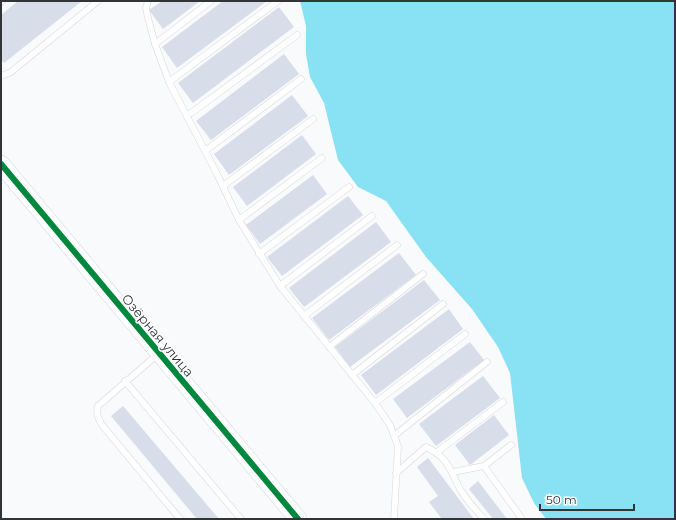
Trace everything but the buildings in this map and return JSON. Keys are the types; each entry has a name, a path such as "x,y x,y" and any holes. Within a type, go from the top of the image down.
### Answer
{"street":[{"name":"Озёрная улица","path":"1,164 298,519"}],"lane":[{"path":"1,76 11,72 98,1"},
{"path":"148,1 146,8 148,18 155,44 169,82 239,220 280,286 375,403 395,434 398,446 394,519"},
{"path":"155,44 211,1"},
{"path":"169,82 278,1"},
{"path":"187,116 297,35"},
{"path":"205,151 301,79"},
{"path":"223,186 313,119"},
{"path":"239,220 322,158"},
{"path":"259,254 349,187"},
{"path":"280,286 372,216"},
{"path":"304,316 397,245"},
{"path":"329,347 423,274"},
{"path":"352,375 443,304"},
{"path":"375,403 465,334"},
{"path":"159,353 98,406 98,419 180,519"},
{"path":"395,434 487,362"},
{"path":"125,381 241,519"},
{"path":"437,452 503,402"},
{"path":"453,472 484,466 511,446"},
{"path":"396,473 426,447 437,452 453,472 461,490 484,519"},
{"path":"484,466 522,519"}],"water":[{"path":"300,1 675,1 675,519 546,519 534,503 522,478 510,373 498,347 472,309 426,257 386,201 358,187 338,160 324,103 310,77 306,54 306,26"}],"cycle path":[{"path":"1,164 298,519"}]}
